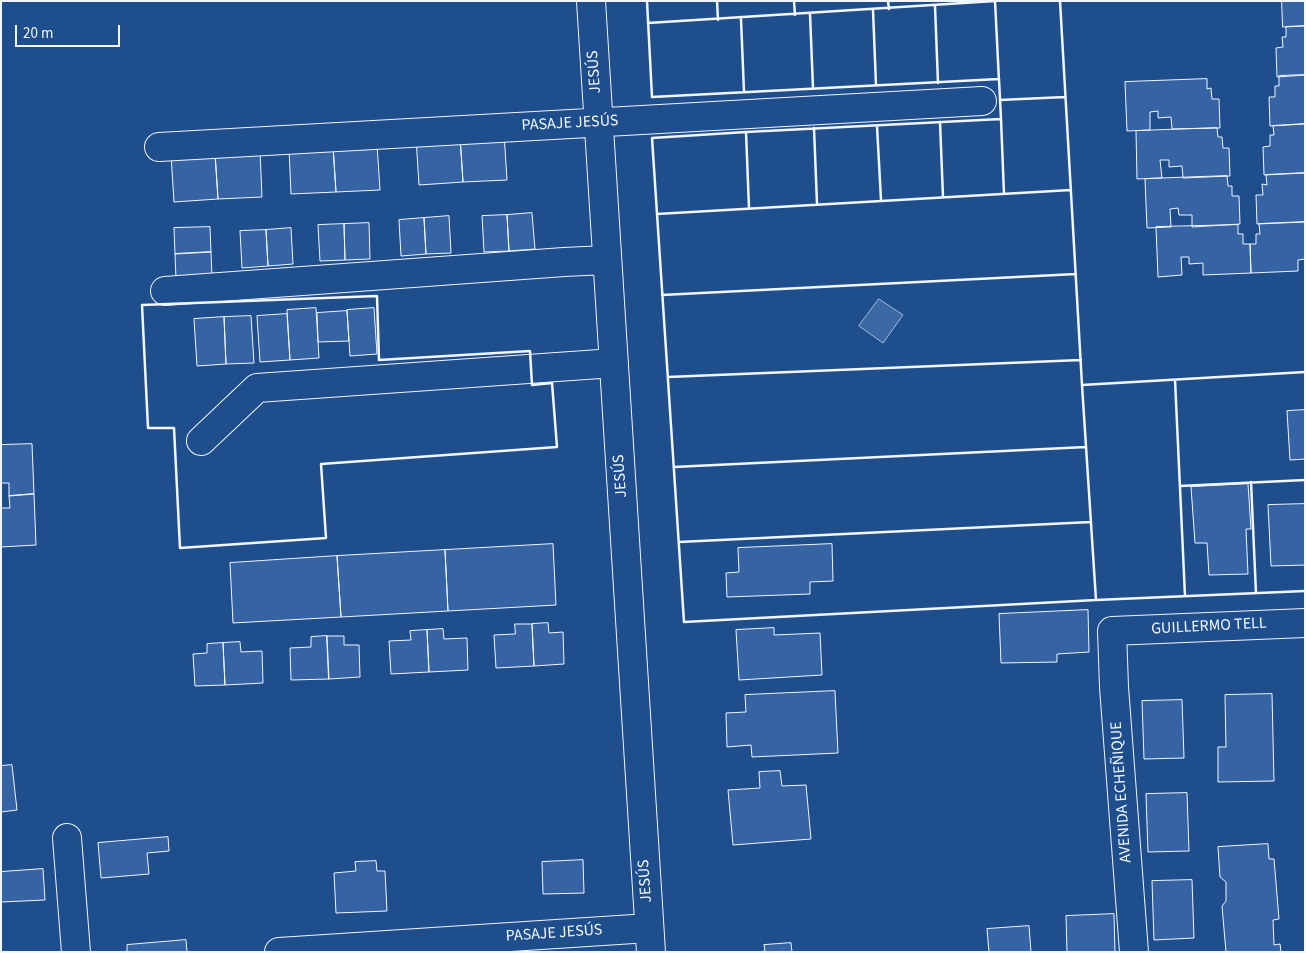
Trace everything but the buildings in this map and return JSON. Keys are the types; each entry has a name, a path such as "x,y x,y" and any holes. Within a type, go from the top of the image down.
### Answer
{"street":[{"name":"JESÚS","path":"591,1 650,940"},
{"name":"PASAJE JESÚS","path":"159,147 982,102"},
{"path":"165,291 606,260"},
{"path":"201,441 257,388 614,362"},
{"name":"GUILLERMO TELL","path":"1112,631 1305,622"},
{"name":"AVENIDA ECHEÑIQUE","path":"1112,631 1114,687 1134,952"},
{"path":"67,838 76,952"},
{"name":"PASAJE JESÚS","path":"279,952 650,940"}],"water":[{"path":"879,299 903,315 883,343 859,326"}],"wall":[{"path":"647,1 652,97 999,79 1001,119 652,138 684,622 1096,600 1082,385"},
{"path":"717,1 718,20"},
{"path":"794,1 795,15"},
{"path":"888,1 889,9"},
{"path":"995,1 999,81"},
{"path":"648,23 995,1"},
{"path":"1060,1 1082,385 1305,372"},
{"path":"935,6 938,83"},
{"path":"873,10 876,85"},
{"path":"810,14 813,88"},
{"path":"741,19 744,92"},
{"path":"1000,100 1065,97"},
{"path":"1001,119 1004,194"},
{"path":"940,122 943,197"},
{"path":"877,126 881,200"},
{"path":"814,128 817,204"},
{"path":"746,132 749,208"},
{"path":"657,214 1071,190"},
{"path":"662,295 1076,274"},
{"path":"377,296 379,360 530,351 532,385 552,383 557,447 321,464 326,538 180,548 174,428 148,428 142,305 377,296"},
{"path":"668,377 1081,360"},
{"path":"1175,380 1185,596"},
{"path":"674,467 1086,447"},
{"path":"1180,486 1305,480"},
{"path":"1251,482 1256,593"},
{"path":"679,542 1091,522"},
{"path":"1096,600 1305,591"}]}
